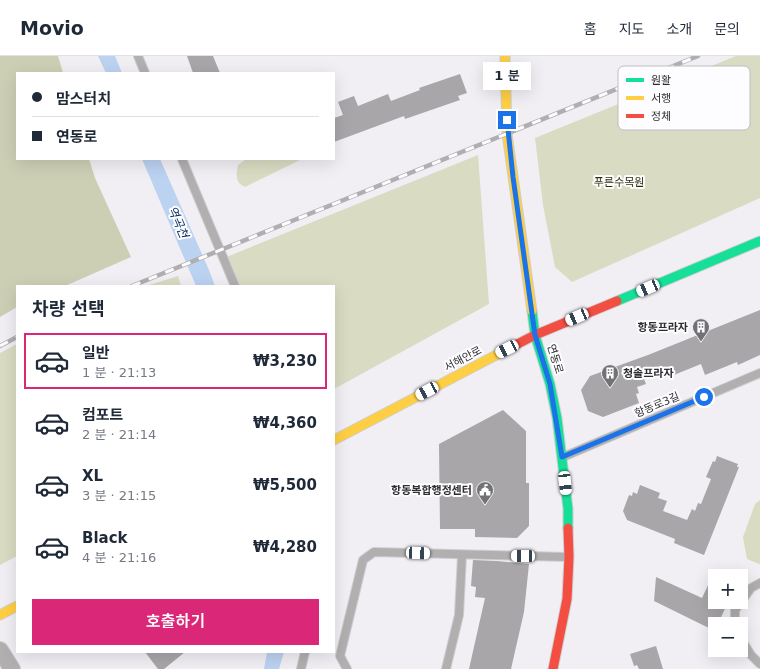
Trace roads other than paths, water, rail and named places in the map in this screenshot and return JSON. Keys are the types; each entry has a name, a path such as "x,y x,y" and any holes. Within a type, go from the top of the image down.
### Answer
{"street":[{"name":"연동로","path":"505,56 507,134 535,335 550,384 562,457 568,509 569,557 567,599 553,669"},
{"name":"서해안로","path":"335,439 535,335 760,241"},
{"path":"0,614 16,606"},
{"path":"0,650 12,669"}],"lane":[{"path":"138,56 146,72"},
{"path":"182,160 235,285"},
{"name":"항동로3길","path":"562,457 760,373"},
{"path":"347,669 340,656 362,560 374,552 569,557"},
{"path":"446,669 459,615 462,554"},
{"path":"748,592 751,588 760,583"},
{"path":"748,650 760,664"},
{"path":"301,669 305,653"}],"water":[{"path":"98,56 115,56 122,72 106,72"},
{"name":"역곡천","path":"142,160 160,160 215,285 196,285"},
{"path":"267,653 284,653 279,669 264,669"}],"railway":[{"path":"673,66 698,56"},
{"path":"134,285 618,89"},
{"path":"0,346 16,338"}],"place":[{"name":"항동프라자","path":"701,342"},
{"name":"청솔프라자","path":"610,388"},
{"name":"항동복합행정센터","path":"485,505"}],"park label":[{"name":"푸른수목원","path":"619,182"}]}
